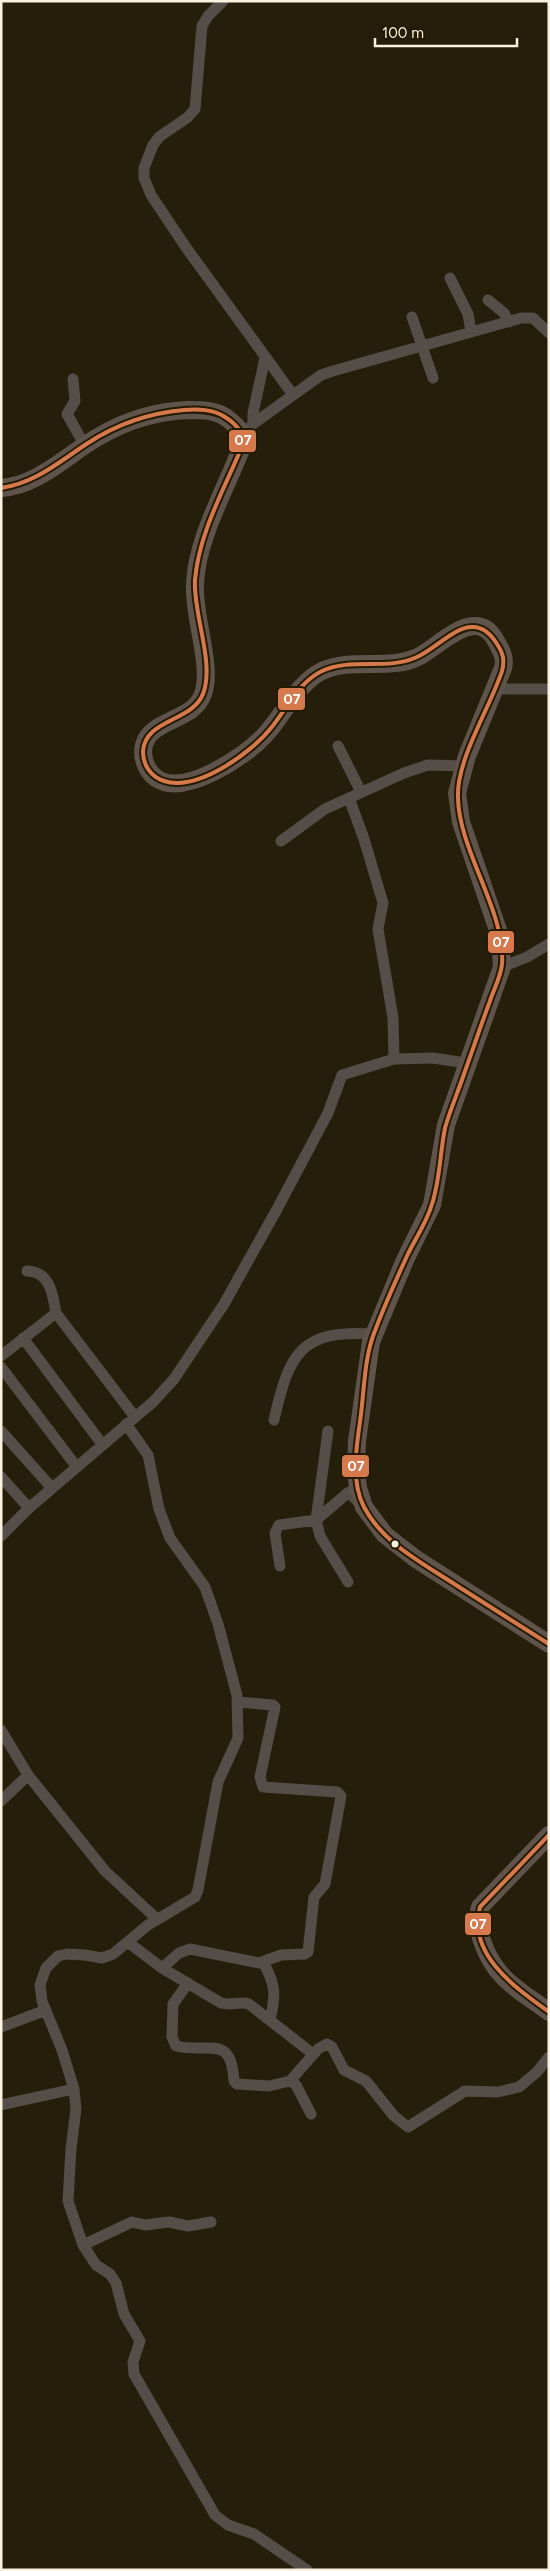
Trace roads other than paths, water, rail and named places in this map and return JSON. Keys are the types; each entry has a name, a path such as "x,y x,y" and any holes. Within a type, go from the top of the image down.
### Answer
{"main road":[{"path":"1,488 10,488 31,480 84,446 130,421 179,410 216,412 248,429 216,505 195,578 195,604 205,678 203,694 194,709 165,724 146,739 144,756 150,773 161,781 180,783 218,770 248,751 265,736 314,676 341,666 410,660 465,627 478,627 488,631 503,654 504,665 464,766 457,793 459,811 500,936 502,967 444,1130 432,1205 405,1260 374,1334 368,1356 356,1456 356,1483 364,1507 377,1528 395,1544 549,1644"},
{"path":"549,1835 542,1849 480,1907 477,1923 488,1960 498,1974 549,2012"}],"street":[{"path":"223,1 208,16 202,26 195,109 188,117 159,137 144,168 144,178 151,195 293,395"},
{"path":"450,278 468,314 471,332"},
{"path":"488,300 504,313 509,322"},
{"path":"412,317 433,378"},
{"path":"248,429 321,375 509,322 533,318 549,333"},
{"path":"248,429 265,358"},
{"path":"73,379 75,401 67,414 84,446"},
{"path":"495,688 549,689"},
{"path":"338,746 361,792"},
{"path":"281,840 325,809 428,764 464,766"},
{"path":"349,798 364,839 383,903 378,930 392,1009 394,1059"},
{"path":"502,967 527,957 549,944"},
{"path":"3,1529 136,1417 174,1379 224,1304 328,1113 340,1077 348,1071 394,1059 434,1058 466,1064"},
{"path":"27,1271 38,1272 51,1287 56,1313 136,1417"},
{"path":"1,1356 56,1313"},
{"path":"274,1420 288,1370 304,1346 336,1333 374,1334"},
{"path":"23,1338 102,1444"},
{"path":"1,1367 76,1466"},
{"path":"126,1424 148,1455 159,1509 170,1538 205,1587 218,1624 238,1702 238,1738 218,1782 198,1890 189,1902 157,1919 130,1943 113,1954 102,1958 67,1954 52,1960 46,1968 40,1986 46,2010 62,2050 74,2088 76,2108 68,2196 83,2245 96,2266 110,2274 116,2283 124,2314 140,2343 134,2362 134,2374 209,2507 228,2525 254,2534 307,2570"},
{"path":"1,1431 52,1488"},
{"path":"328,1431 316,1520 320,1536 348,1582"},
{"path":"1,1477 29,1508"},
{"path":"280,1566 276,1528 284,1523 316,1520 349,1492 364,1507"},
{"path":"162,1968 179,1953 190,1949 263,1962 281,1955 308,1953 314,1897 325,1884 341,1796 337,1792 268,1789 262,1787 260,1777 275,1707 272,1705 238,1702"},
{"path":"1,1730 28,1775 105,1871 157,1919"},
{"path":"1,1801 28,1775"},
{"path":"130,1943 162,1968 221,2003 227,2005 243,2002 249,2004 314,2054"},
{"path":"263,1962 275,1990 270,2020"},
{"path":"188,1983 173,2004 172,2037 176,2046 212,2048 228,2054 233,2062 234,2081 238,2084 269,2086 290,2081 321,2046 327,2044 332,2047 344,2070 366,2081 394,2116 408,2127 465,2091 498,2092 519,2087 537,2072 549,2058"},
{"path":"1,2027 46,2010"},
{"path":"290,2081 296,2085 311,2114"},
{"path":"1,2105 74,2088"},
{"path":"83,2245 132,2222 145,2225 169,2222 188,2226 211,2222"}]}
